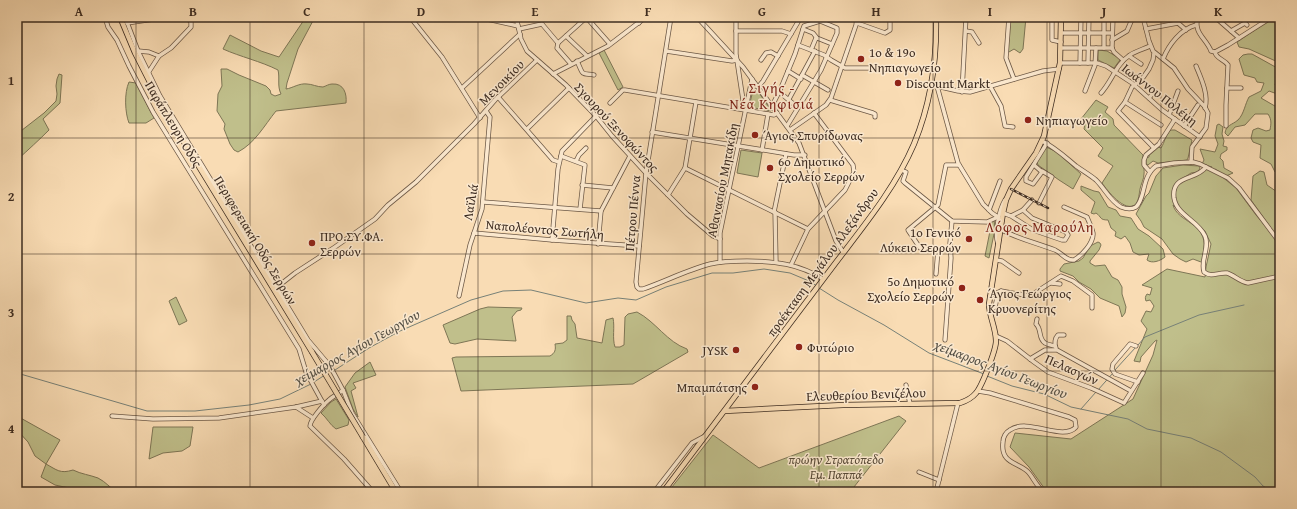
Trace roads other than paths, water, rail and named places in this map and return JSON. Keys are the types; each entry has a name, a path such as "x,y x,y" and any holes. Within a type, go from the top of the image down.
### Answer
{"main road":[{"name":"Περιφερειακή Οδός Σερρών","path":"120,17 135,53 162,106 396,492"},
{"name":"προέκταση Μεγάλου Αλεξάνδρου","path":"663,492 726,411 813,294 886,194 901,170 919,131 932,85 936,59 936,17"},
{"path":"979,389 996,346 996,336 990,310 990,296 1001,215 1011,189 1044,142 1060,63 1061,17"},
{"name":"Ελευθερίου Βενιζέλου","path":"726,411 958,403 968,400 979,389"},
{"name":"Περιφερειακή Οδός Σερρών","path":"382,469 392,492"}],"street":[{"name":"Παράπλευρη Οδός","path":"125,17 148,73 179,128 308,340 330,366 343,390 350,409 401,492"},
{"path":"127,23 168,17"},
{"path":"148,73 159,56 171,48 191,27 191,23 186,17"},
{"path":"410,17 442,57 480,118"},
{"path":"478,17 518,27 542,24 558,43 557,48 571,64"},
{"name":"Σγουρού Ξενοφώντος","path":"516,17 525,48 569,88 596,116 630,156 690,217 714,237 720,239"},
{"path":"558,43 587,17 610,44"},
{"path":"634,17 639,22"},
{"path":"553,74 610,44 646,17"},
{"name":"Πέτρου Πέννα","path":"671,17 646,173 636,284 638,288 642,289 686,271 720,262"},
{"path":"697,17 737,60 799,143 805,155 836,241 843,252"},
{"path":"736,17 737,60 743,100 748,102"},
{"path":"758,87 791,34 798,22 799,17"},
{"path":"790,130 830,100 857,23 857,17"},
{"path":"857,23 884,33 890,30 890,17"},
{"path":"962,92 966,17"},
{"path":"1008,17 1006,58 1014,79"},
{"path":"1052,17 1052,40 1061,42"},
{"path":"1061,17 1104,17 1126,19"},
{"path":"1088,63 1089,17"},
{"path":"1104,17 1104,48"},
{"path":"1112,40 1127,31 1133,17"},
{"path":"1143,17 1150,46 1154,53 1176,71 1208,114 1206,129 1192,148 1191,162"},
{"path":"1176,17 1178,23 1186,30"},
{"path":"1198,17 1196,25 1200,34 1209,45 1211,51 1215,52 1216,56 1228,65 1226,126"},
{"path":"1215,17 1239,38"},
{"path":"1215,52 1272,17"},
{"name":"Παράπλευρη Οδός","path":"105,18 108,27 153,112 299,349 310,378 324,405"},
{"path":"1080,63 1081,18"},
{"path":"1113,18 1112,48 1114,52 1123,60"},
{"path":"787,126 821,70 838,31 837,28 820,21 804,27"},
{"path":"1146,29 1178,23"},
{"path":"1231,31 1245,23 1247,25"},
{"path":"1163,59 1170,45 1186,30 1196,25"},
{"path":"804,27 813,33 816,38 832,44"},
{"path":"772,106 788,71 804,27"},
{"path":"736,31 782,31 791,34"},
{"path":"966,31 972,32 979,43"},
{"path":"1061,33 1112,33"},
{"path":"462,88 520,34"},
{"path":"566,36 587,56"},
{"path":"789,99 802,77 813,51 816,38"},
{"path":"798,45 827,57 842,67 889,69"},
{"path":"1101,94 1109,84 1123,60 1150,46"},
{"path":"1061,48 1112,48"},
{"path":"1085,91 1095,63 1096,48"},
{"path":"138,51 149,52 159,56"},
{"path":"666,51 732,62 737,60"},
{"path":"761,60 766,53 771,52 778,56"},
{"path":"1154,53 1149,69 1142,79 1134,84 1130,89 1125,102 1118,112 1145,137 1154,148"},
{"path":"1129,56 1141,64"},
{"name":"Μενοικίου","path":"276,288 295,273 374,220 416,182 480,118 498,97 537,60"},
{"path":"577,61 583,74 594,75"},
{"name":"Ιωάννου Πολέμη","path":"1060,63 1095,63 1103,65 1134,84 1169,115 1200,137"},
{"path":"1196,66 1204,88 1205,108"},
{"path":"932,85 962,92 971,92 1043,71 1059,70"},
{"path":"788,71 814,82 828,90"},
{"name":"Αθανασίου Μητακίδη","path":"720,262 720,239 752,79"},
{"path":"937,86 959,165 979,198 989,210 1001,215 1011,216 1033,230 1062,240 1067,238 1068,235 1066,232 1032,218 1023,210"},
{"path":"990,86 1001,106 1005,126 1013,127"},
{"path":"527,130 569,88"},
{"path":"1227,88 1241,88"},
{"path":"610,102 623,90 625,90 774,115 777,113"},
{"path":"779,92 798,107"},
{"path":"1149,98 1154,92"},
{"path":"1169,115 1178,92"},
{"path":"498,97 553,160 559,162"},
{"path":"830,100 873,112 876,117"},
{"path":"668,195 685,168 696,102"},
{"path":"1125,102 1161,125"},
{"path":"1184,126 1198,105"},
{"name":"Λαϊλιά","path":"459,296 474,233 481,213 490,117 486,111"},
{"path":"791,265 808,229 845,190 855,170 853,165 814,112"},
{"path":"762,150 768,114"},
{"path":"552,240 559,162 561,156 564,148 596,116"},
{"path":"1150,172 1144,166 1144,160 1159,144 1175,119"},
{"path":"652,132 797,156 805,155"},
{"path":"1042,171 1034,184 1026,180 1026,177 1034,165 1044,142 1058,150 1075,165 1094,178 1111,199 1119,206 1132,208 1138,204 1144,184 1150,172 1154,168 1160,165 1191,162 1198,163 1228,178 1237,186 1280,244"},
{"path":"576,161 579,155 586,148"},
{"path":"776,262 775,212 786,154"},
{"path":"561,156 585,165 580,209"},
{"path":"598,244 601,211 630,156"},
{"path":"950,250 920,248 908,230 936,208 939,203 946,165 959,165"},
{"path":"1034,165 1052,177 1039,203"},
{"path":"1206,167 1197,175 1188,177 1176,185 1174,195 1180,212 1204,234 1207,245 1203,265 1204,272 1213,275 1226,273 1248,283 1280,276"},
{"path":"685,168 808,229"},
{"path":"901,170 906,172 903,181 952,221 988,222 1001,215"},
{"path":"989,210 1000,181"},
{"path":"582,185 612,188"},
{"path":"1011,216 1023,210 1032,200"},
{"path":"482,202 601,211"},
{"path":"1000,230 1055,250 1069,260 1074,260 1081,255 1087,247 1093,233 1087,218 1064,207"},
{"path":"998,244 996,237 1001,215"},
{"path":"945,340 952,221"},
{"name":"Ναπολέοντος Σωτήλη","path":"474,233 598,244 639,246"},
{"path":"936,274 938,250"},
{"path":"996,260 1002,261 1019,273"},
{"path":"720,262 776,262 808,271 822,281"},
{"path":"990,296 1001,291 1029,296 1061,276 1073,281 1092,295 1092,308"},
{"path":"1051,283 1060,284"},
{"path":"990,310 995,307 997,298 1001,291"},
{"path":"1037,319 1036,324 1040,328 1044,343 1056,348 1111,381 1131,391 1143,373"},
{"path":"1056,348 1056,336 1064,335"},
{"name":"Πελασγών","path":"996,336 1007,340 1030,360 1048,372 1091,388 1124,403 1131,391"},
{"path":"1136,346 1130,344 1113,364 1112,370 1115,374 1138,382"},
{"path":"1030,360 1045,350 1056,348"},
{"path":"1111,381 1115,374"},
{"path":"906,385 910,404"},
{"path":"979,389 1065,415 1075,420 1076,427 1069,431 1061,432 1021,426 1010,430 1003,438 1003,447 1006,456 1012,463 1027,471 1038,487 1044,492"},
{"path":"343,390 332,397 324,405 313,418 310,426 344,459 373,492"},
{"path":"112,416 153,419 219,418 296,407 322,401"},
{"path":"936,492 958,403"},
{"path":"296,407 313,418"},
{"path":"654,492 692,443 706,436"},
{"path":"919,472 939,480"}],"waterway":[{"name":"χείμαρρος Αγίου Γεωργίου","path":"335,370 369,348 400,331 471,300 503,291 531,290 586,303 618,298 636,300 666,287 712,273 733,273 764,269 790,273 817,286"},
{"name":"χείμαρρος Αγίου Γεωργίου","path":"819,288 884,325 929,353 984,374"},
{"path":"1138,345 1145,337 1199,315 1244,305"},
{"path":"1115,370 1136,347"},
{"name":"χείμαρρος Αγίου Γεωργίου","path":"17,373 147,411 195,411 249,405 280,399 311,384"},
{"path":"1098,390 1113,373"},
{"name":"χείμαρρος Αγίου Γεωργίου","path":"314,382 325,375"},
{"name":"χείμαρρος Αγίου Γεωργίου","path":"987,376 1012,386 1044,394 1071,407 1128,419 1147,429 1191,438 1221,452 1255,477 1263,486 1273,492"},
{"path":"1081,409 1096,392"}],"railway":[{"path":"1011,189 1048,208"}],"place":[{"name":"1ο & 19ο Νηπιαγωγείο","path":"861,59"},
{"name":"Discount Markt","path":"898,83"},
{"name":"Νηπιαγωγείο","path":"1028,120"},
{"name":"Άγιος Σπυρίδωνας","path":"755,135"},
{"name":"6ο Δημοτικό Σχολείο Σερρών","path":"770,168"},
{"name":"1ο Γενικό Λύκειο Σερρών","path":"969,239"},
{"name":"ΠΡΟ.ΣΥ.ΦΑ. Σερρών","path":"312,243"},
{"name":"5ο Δημοτικό Σχολείο Σερρών","path":"962,288"},
{"name":"Άγιος Γεώργιος Κρυονερίτης","path":"980,300"},
{"name":"Φυτώριο","path":"799,347"},
{"name":"JYSK","path":"736,350"},
{"name":"Μπαμπάτσης","path":"755,387"}],"district":[{"name":"Σιγής - Νέα Κηφισιά","path":"772,96"},
{"name":"Λόφος Μαρούλη","path":"1040,227"}],"park label":[{"name":"πρώην Στρατόπεδο Εμ. Παππά","path":"836,466"}]}
